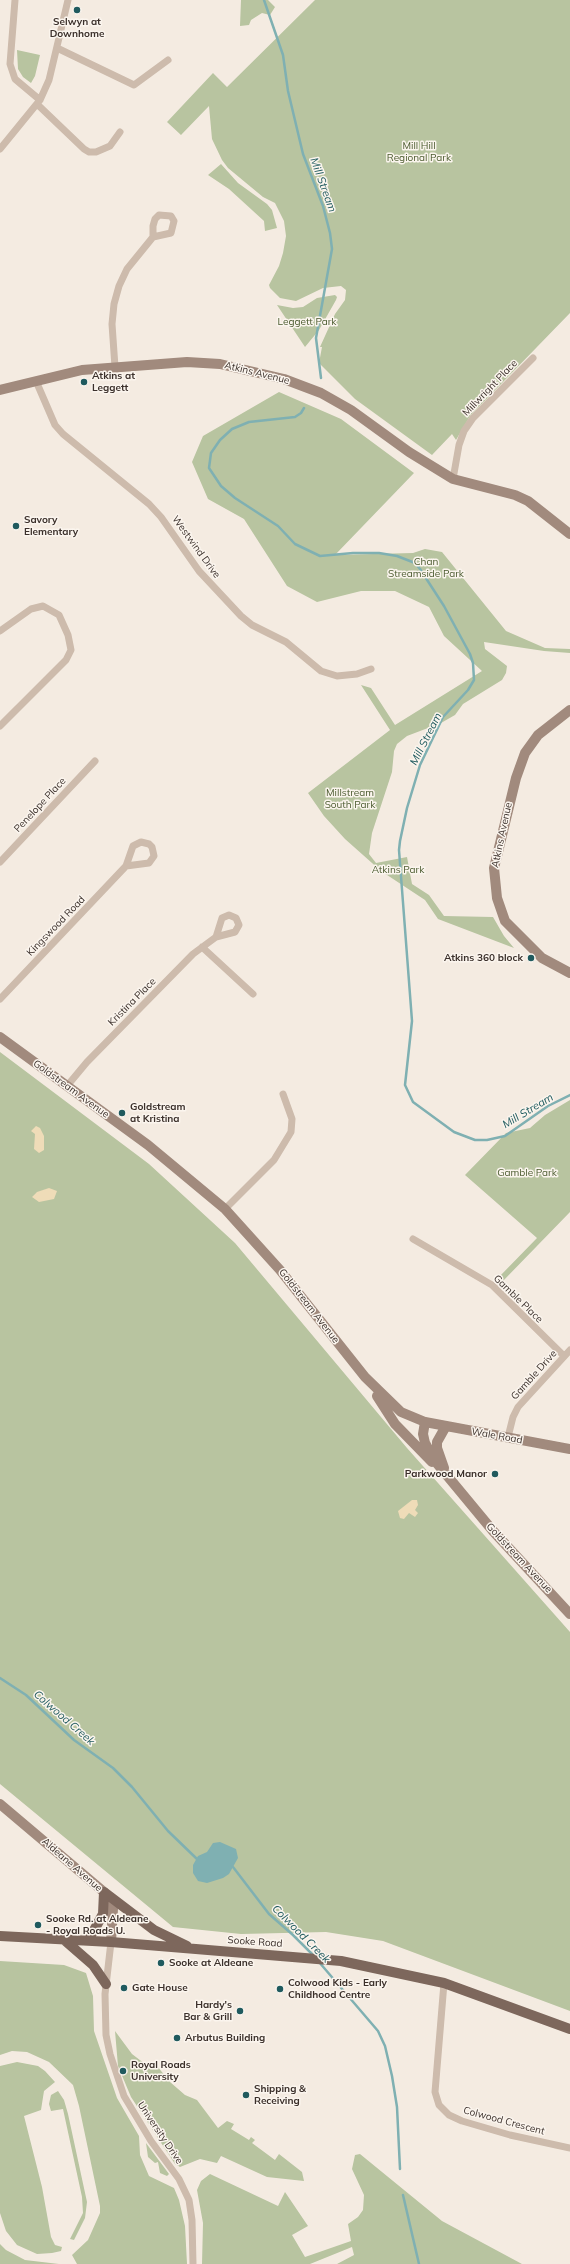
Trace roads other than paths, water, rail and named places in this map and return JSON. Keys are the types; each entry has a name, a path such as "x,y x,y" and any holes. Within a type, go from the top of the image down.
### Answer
{"main road":[{"path":"85,1940 93,1932 104,1914 104,1892"},
{"path":"104,1892 154,1930 194,1950"},
{"name":"Sooke Road","path":"0,1936 62,1938 341,1961 444,1983 570,2029"},
{"path":"62,1938 93,1965 106,1984"}],"street":[{"path":"16,0 10,64 15,79 84,149 89,152 96,152 110,146 120,132"},
{"path":"1,147 39,102 49,80 68,0"},
{"path":"57,48 134,85 168,60"},
{"path":"115,367 112,324 114,304 119,286 127,269 153,237"},
{"name":"Millwright Place","path":"453,478 459,446 464,431 473,418 533,358"},
{"name":"Atkins Avenue","path":"0,390 82,370 187,362 220,364 284,378 321,393 351,410 409,452 453,478 515,495 528,501 570,534"},
{"name":"Westwind Drive","path":"36,382 55,424 63,434 149,504 161,517 199,571 241,616 252,625 286,642 321,671 337,676 357,674 371,669"},
{"path":"0,631 31,609 43,606 59,615 68,635 71,650 66,660 0,726"},
{"name":"Atkins Avenue","path":"570,710 538,735 524,753 516,778 494,868 497,898 505,921 542,958 570,973"},
{"name":"Penelope Place","path":"0,862 95,761"},
{"name":"Kingswood Road","path":"0,999 126,866"},
{"name":"Kristina Place","path":"67,1086 87,1062 202,947 216,937"},
{"path":"202,947 253,994"},
{"name":"Goldstream Avenue","path":"0,1038 148,1145 225,1209 280,1270 365,1377 401,1412 425,1422 423,1434 429,1452 446,1476 493,1531 570,1614"},
{"path":"225,1209 274,1160 291,1132 292,1119 283,1094"},
{"name":"Gamble Place","path":"413,1239 492,1285 564,1356"},
{"name":"Gamble Drive","path":"508,1438 513,1417 518,1407 570,1350"},
{"path":"365,1377 395,1424 418,1450 446,1476"},
{"name":"Wale Road","path":"425,1422 570,1449"},
{"path":"446,1426 437,1442 437,1448 446,1476"},
{"name":"Aldeane Avenue","path":"0,1804 104,1892 113,1910 111,1942"},
{"name":"University Drive","path":"111,1942 106,1984 106,2035 116,2075 124,2096 135,2117 179,2179 189,2200 192,2220 193,2264"},
{"name":"Colwood Crescent","path":"444,1983 436,2092 439,2105 449,2115 462,2121 510,2135 570,2148"}],"water":[{"path":"220,1842 236,1849 238,1858 229,1874 223,1878 207,1883 198,1881 193,1873 193,1865 198,1856 207,1852 213,1843"}],"waterway":[{"name":"Mill Stream","path":"264,0 283,55 288,91 303,154 323,206 330,233 332,249 316,338 321,378"},
{"name":"Mill Stream","path":"304,408 301,413 295,417 249,422 232,429 220,440 211,453 209,468 221,486 235,498 278,526 295,544 320,556 353,553 379,553 397,556 415,563 444,606 470,654 473,663 474,680 468,690 443,717 420,765 407,808 400,841 399,850 412,1021 405,1085 413,1102 454,1132 475,1140 487,1140 505,1136 548,1106 570,1095"},
{"name":"Colwood Creek","path":"0,1678 26,1695 74,1740 113,1768 132,1787 168,1831 197,1859"},
{"name":"Colwood Creek","path":"233,1867 269,1914 313,1955"},
{"name":"Colwood Creek","path":"319,1962 378,2031 385,2046 397,2107 400,2169"},
{"name":"Colwood Creek","path":"403,2195 419,2264"}],"place":[{"name":"Selwyn at Downhome","path":"77,10"},
{"name":"Atkins at Leggett","path":"84,382"},
{"name":"Savory Elementary","path":"16,526"},
{"name":"Atkins 360 block","path":"531,958"},
{"name":"Goldstream at Kristina","path":"122,1113"},
{"name":"Parkwood Manor","path":"495,1474"},
{"name":"Sooke Rd. at Aldeane - Royal Roads U.","path":"38,1925"},
{"name":"Sooke at Aldeane","path":"161,1963"},
{"name":"Gate House","path":"124,1988"},
{"name":"Colwood Kids - Early Childhood Centre","path":"280,1989"},
{"name":"Hardy's Bar & Grill","path":"240,2011"},
{"name":"Arbutus Building","path":"177,2038"},
{"name":"Royal Roads University","path":"123,2071"},
{"name":"Shipping & Receiving","path":"246,2095"}],"park label":[{"name":"Mill Hill Regional Park","path":"419,152"},
{"name":"Leggett Park","path":"307,322"},
{"name":"Chan Streamside Park","path":"426,568"},
{"name":"Millstream South Park","path":"350,798"},
{"name":"Atkins Park","path":"398,870"},
{"name":"Gamble Park","path":"527,1173"}]}
